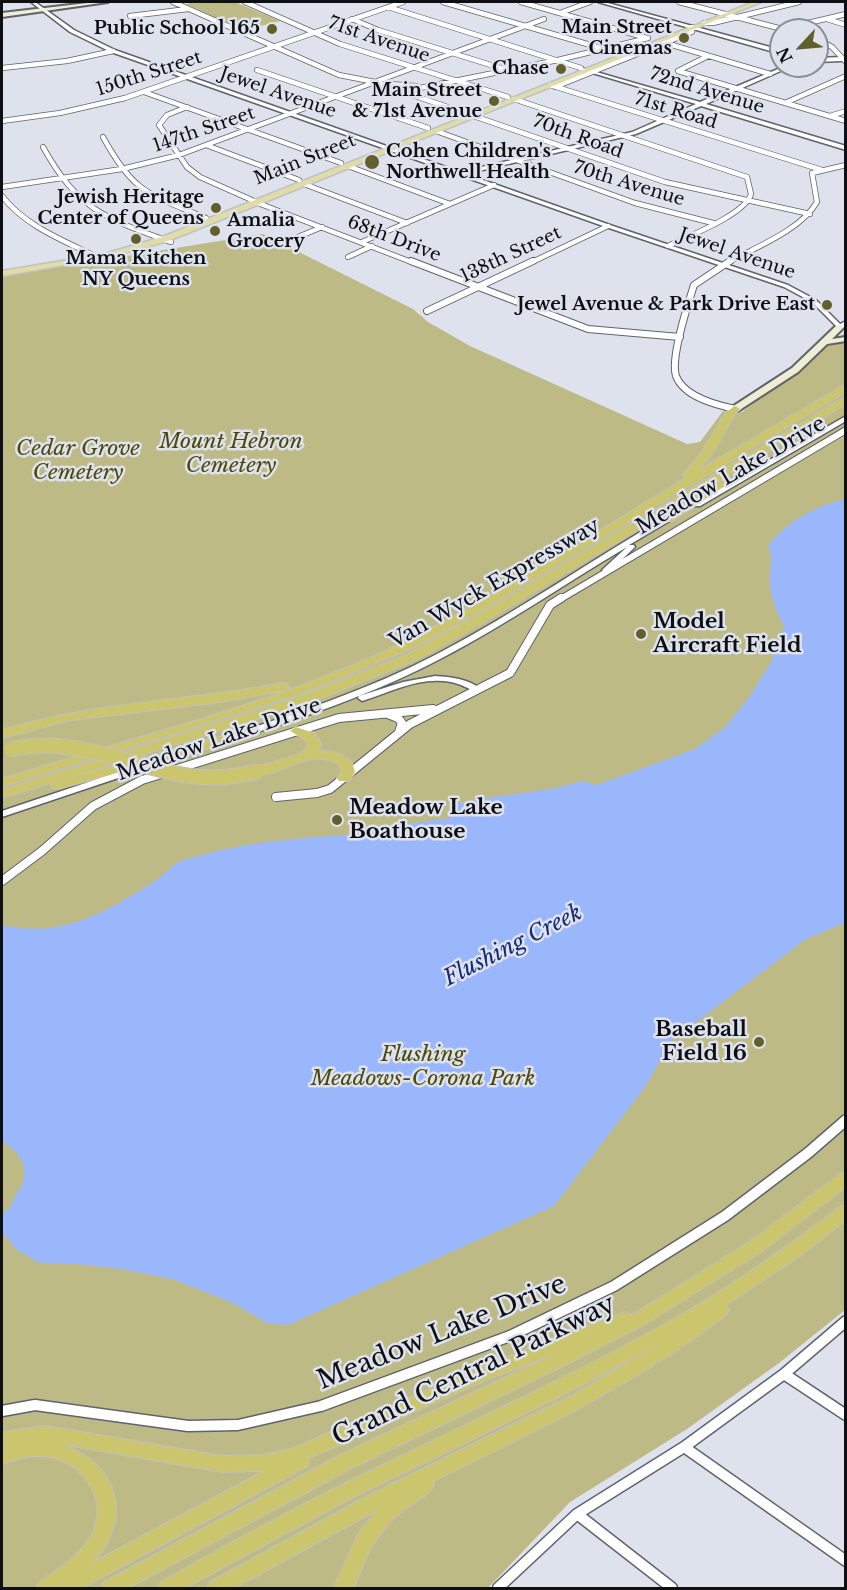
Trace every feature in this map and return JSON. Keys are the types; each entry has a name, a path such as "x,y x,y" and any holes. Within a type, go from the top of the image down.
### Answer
{"highway":[{"name":"Van Wyck Expressway","path":"2,783 275,698 350,672 401,650 446,626 846,387"},
{"path":"668,519 846,399"},
{"name":"Van Wyck Expressway","path":"2,794 303,700 412,657 477,621 846,399"},
{"path":"636,513 700,463 735,409"},
{"path":"2,734 80,714 253,693 350,672"},
{"path":"296,731 309,736 314,744 312,751 300,758"},
{"path":"2,802 229,738"},
{"path":"5,751 32,744 54,744 175,775 200,778 234,777 300,758 319,755 337,757 347,765 348,772 344,778"},
{"name":"Grand Central Parkway","path":"111,1588 306,1481 590,1345 669,1302 761,1243 846,1178"},
{"path":"217,1588 336,1521 570,1404 688,1335 846,1211"},
{"path":"168,1588 344,1493 633,1351 709,1308 775,1265"},
{"path":"2,1440 46,1434 212,1463 242,1466 286,1458 347,1434 480,1375 669,1302"},
{"path":"64,1588 347,1434"},
{"path":"344,1588 356,1554 370,1531 393,1506 494,1444"},
{"path":"2,1456 37,1448 65,1453 89,1468 99,1481 106,1497 105,1525 96,1543 70,1572 46,1588"}],"main road":[{"path":"2,14 41,6 86,2"},
{"path":"41,6 105,2"},
{"name":"Main Street","path":"689,27 747,2"},
{"name":"Main Street","path":"165,239 206,218 587,70 618,53 758,2"},
{"name":"Main Street","path":"511,98 552,86 655,40"},
{"name":"Main Street","path":"2,272 96,256 165,239 255,200"},
{"path":"735,409 795,370 824,342 844,328"},
{"path":"824,342 846,339"},
{"path":"350,1588 356,1554"}],"street":[{"name":"Jewel Avenue","path":"33,2 72,32 113,51 800,292 819,305 844,328"},
{"name":"70th Road","path":"173,2 363,86"},
{"name":"71st Avenue","path":"245,2 340,44 747,177 751,182 751,198 748,202"},
{"name":"150th Street","path":"2,121 76,110 144,92 403,2"},
{"path":"443,2 618,53"},
{"path":"521,2 769,74"},
{"path":"560,13 590,2"},
{"path":"600,2 769,50"},
{"path":"679,2 769,26"},
{"path":"704,22 713,23 799,2"},
{"name":"72nd Avenue","path":"388,7 846,148"},
{"path":"130,16 189,9"},
{"path":"829,18 846,14"},
{"path":"352,19 378,30 509,71"},
{"name":"147th Street","path":"2,187 122,169 179,155 544,19"},
{"path":"829,20 846,25"},
{"path":"403,92 655,40"},
{"path":"829,45 844,61"},
{"path":"2,68 67,61 113,51"},
{"path":"708,56 678,70 846,121"},
{"path":"829,60 844,61"},
{"name":"70th Avenue","path":"257,70 518,159 635,203 713,223"},
{"path":"462,173 623,136 769,74"},
{"name":"70th Road","path":"339,75 375,82 572,147 605,162 665,182 810,214"},
{"path":"785,103 846,76"},
{"path":"375,82 424,87"},
{"name":"71st Road","path":"552,86 823,170"},
{"path":"144,92 450,204"},
{"name":"68th Drive","path":"187,107 161,119 159,125 187,167 200,177 322,227 588,329 680,337"},
{"path":"829,116 846,111"},
{"path":"103,137 122,169 134,183 157,197 206,218"},
{"path":"206,145 406,223"},
{"path":"43,147 61,178 78,198 97,210 165,239"},
{"name":"71st Road","path":"795,162 812,173"},
{"path":"735,409 698,395 677,378 674,369 694,285 723,265 799,223 810,214 817,202 812,173 846,165"},
{"path":"362,242 494,185"},
{"path":"2,196 12,208 32,224 96,256"},
{"path":"668,246 737,211 748,202"},
{"name":"138th Street","path":"427,311 608,226"},
{"path":"293,240 322,227"},
{"path":"348,257 372,246"},
{"path":"299,716 372,688 438,657 668,519 843,420"},
{"name":"Meadow Lake Drive","path":"2,881 42,851 93,806 126,787 296,731 348,717 441,707 498,681 514,669 548,607 606,570 846,430"},
{"path":"606,570 648,532"},
{"path":"2,814 229,738 422,679 449,678 478,690"},
{"path":"276,797 322,792 333,787 398,733 441,707"},
{"path":"379,713 394,716 400,720 403,726 398,733"},
{"name":"Meadow Lake Drive","path":"2,1411 35,1405 188,1426 238,1425 272,1419 330,1403 510,1336 614,1286 725,1216 808,1153 846,1120"},
{"path":"498,1588 577,1514 684,1447 784,1374 846,1321"},
{"path":"784,1374 846,1415"},
{"path":"684,1447 846,1561"},
{"path":"577,1514 672,1588"}],"green space":[{"path":"235,2 280,21 261,26 253,23 236,27 186,4"},
{"name":"Flushing Meadows-Corona Park","path":"263,234 413,309 428,322 470,346 687,444 700,442 723,411 727,412 717,431 732,419 734,414 742,412 845,333 845,1310 779,1363 687,1429 570,1502 488,1588 2,1588 2,276"}],"water":[{"name":"Flushing Creek","path":"845,499 845,923 806,939 671,1041 645,1087 554,1206 288,1325 267,1323 233,1303 172,1279 121,1269 39,1263 17,1250 2,1232 2,1215 12,1205 20,1189 24,1168 14,1150 2,1142 2,925 45,928 84,919 121,902 185,859 253,844 400,830 399,825 451,818 448,812 452,805 556,788 582,781 597,785 695,749 725,727 750,696 772,660 784,626 772,595 771,556 768,546 783,529 793,522 824,506"}],"place":[{"name":"Public School 165","path":"272,29"},
{"name":"Main Street Cinemas","path":"684,38"},
{"name":"Chase","path":"561,69"},
{"name":"Main Street & 71st Avenue","path":"494,101"},
{"name":"Cohen Children's Northwell Health","path":"372,162"},
{"name":"Jewish Heritage Center of Queens","path":"216,208"},
{"name":"Amalia Grocery","path":"215,231"},
{"name":"Mama Kitchen NY Queens","path":"136,239"},
{"name":"Jewel Avenue & Park Drive East","path":"827,305"},
{"name":"Model Aircraft Field","path":"641,634"},
{"name":"Meadow Lake Boathouse","path":"337,820"},
{"name":"Baseball Field 16","path":"759,1042"}],"park label":[{"name":"Mount Hebron Cemetery","path":"231,454"},
{"name":"Cedar Grove Cemetery","path":"78,461"}]}
